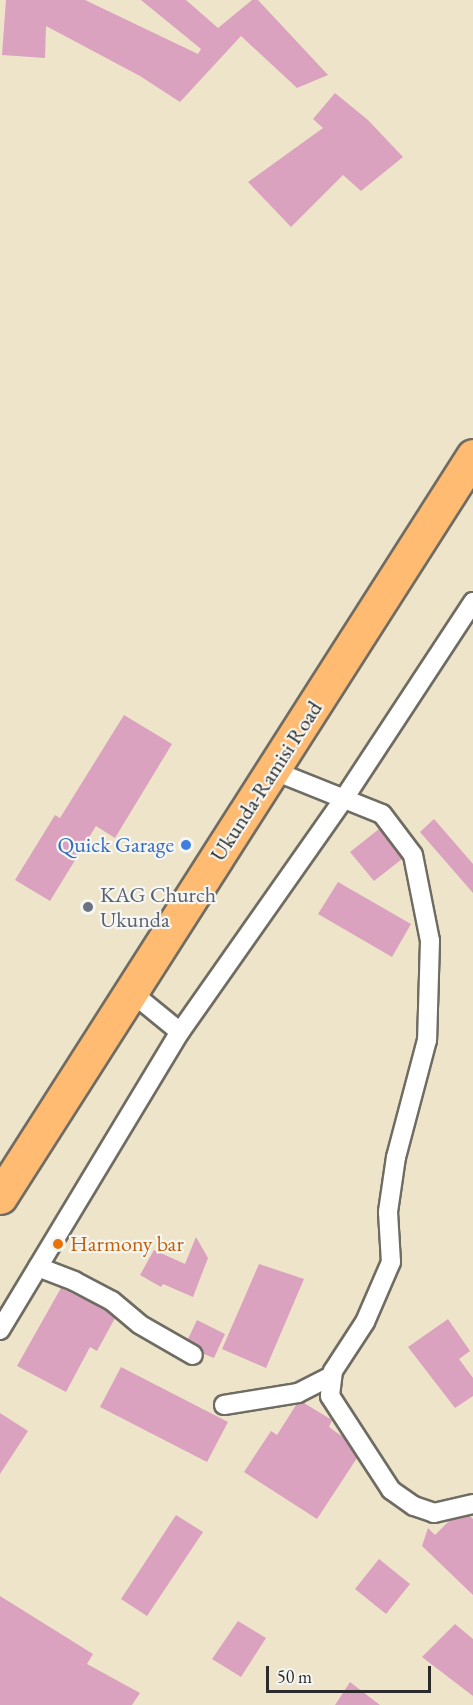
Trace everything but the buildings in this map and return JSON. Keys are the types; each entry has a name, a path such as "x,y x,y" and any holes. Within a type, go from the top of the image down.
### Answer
{"highway":[{"name":"Ukunda-Ramisi Road","path":"0,1197 473,456"}],"street":[{"path":"0,1330 180,1032 343,800 473,602"},
{"path":"272,770 382,814 413,855 430,941 427,1040 396,1157 387,1212 391,1262 364,1322 333,1371 330,1396 391,1490 414,1506 434,1513 473,1504"},
{"path":"131,992 180,1032"},
{"path":"38,1267 74,1281 112,1301 139,1324 193,1355"},
{"path":"224,1405 297,1393 332,1376"}],"place":[{"name":"Quick Garage","path":"186,845"},
{"name":"KAG Church Ukunda","path":"88,907"},
{"name":"Harmony bar","path":"58,1244"}]}
